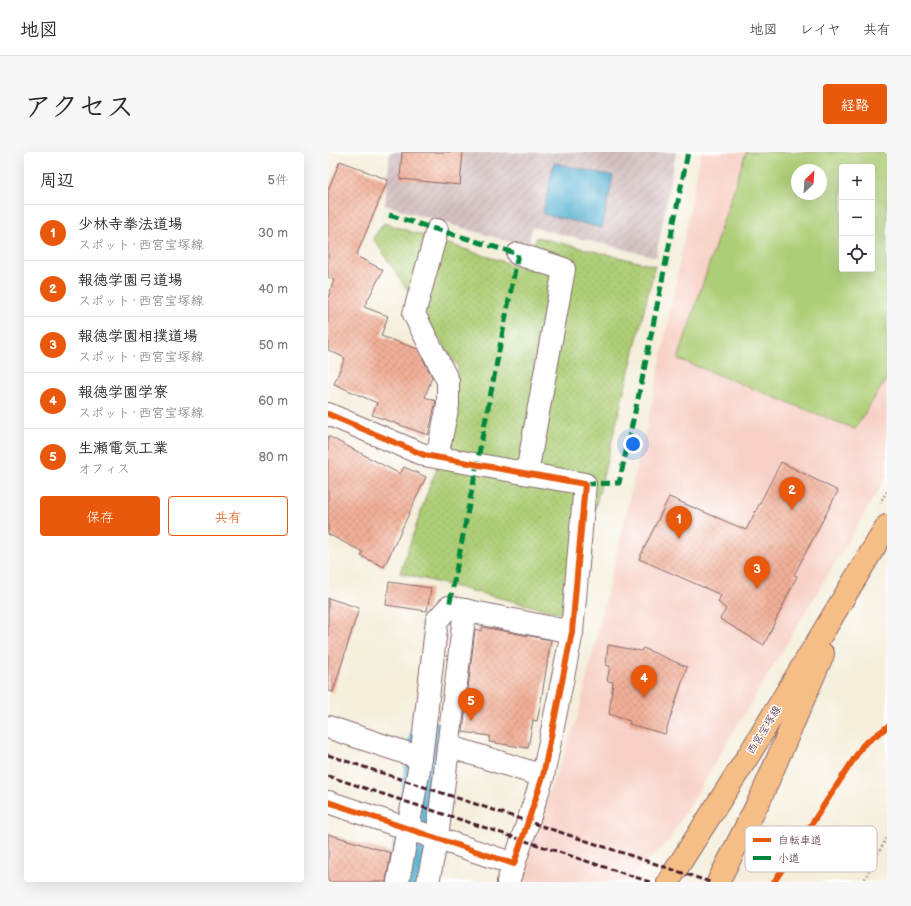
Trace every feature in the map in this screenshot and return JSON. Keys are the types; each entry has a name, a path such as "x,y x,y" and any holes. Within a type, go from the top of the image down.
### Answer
{"main road":[{"name":"西宮宝塚線","path":"668,882 750,753 887,526"},
{"name":"西宮宝塚線","path":"746,826 761,797 857,577"},
{"name":"西宮宝塚線","path":"718,882 745,829"}],"street":[{"path":"437,230 414,314 448,381 448,405 437,457"},
{"path":"518,254 564,269 527,473"},
{"path":"328,414 424,455 585,484 572,632 542,776 511,873 437,838 328,802"},
{"path":"398,882 421,758 437,620 449,607 572,632"},
{"path":"428,882 437,838 465,610"},
{"path":"328,727 421,758"},
{"path":"448,746 542,776"}],"path":[{"path":"877,855 887,836"},
{"path":"863,882 868,872"}],"shaded area":[{"path":"390,152 676,152 656,257 532,227 528,247 385,205"},
{"path":"701,152 887,152 887,476 668,841 625,882 515,882 577,719 655,390"}],"green space":[{"path":"746,152 887,152 887,378 855,429 678,359"},
{"path":"384,223 529,270 536,237 655,266 592,521 572,616 400,573 429,488 455,426 458,367 373,238"}],"water":[{"path":"554,163 613,176 602,228 543,214"}],"building":[{"path":"402,152 463,152 460,185 400,179"},
{"path":"340,161 388,180 356,256 383,270 364,307 388,316 381,336 418,349 432,377 425,397 436,401 428,435 372,415 377,403 334,384 345,358 328,350 328,298 334,280 328,277 328,190"},
{"path":"328,436 400,474 404,467 426,477 384,567 361,556 363,552 328,534"},
{"path":"781,462 838,491 794,575 797,576 764,645 720,619 726,609 718,602 721,595 639,559 669,497 746,530"},
{"path":"389,582 431,588 427,611 386,605"},
{"path":"328,598 359,608 333,692 328,691"},
{"path":"482,627 551,640 540,707 537,721 533,720 528,748 489,742 490,736 463,732 475,629 482,631"},
{"path":"608,645 641,651 643,648 687,667 665,734 629,724 630,721 609,714 613,682 607,681 610,666 606,665"},
{"path":"328,834 391,853 386,882 328,882"}],"waterway":[{"path":"421,821 431,744"},
{"path":"410,882 417,844"}],"railway":[{"path":"328,755 710,882"},
{"path":"328,776 650,882"}],"marked path":[{"path":"585,484 619,483 641,385 688,152"},
{"path":"389,215 518,254 449,607"}],"cycle path":[{"path":"328,414 424,455 585,484 572,632 543,776 514,864 328,802"},
{"path":"810,826 863,745 887,727"},
{"path":"774,882 780,872"}],"place":[{"name":"報徳学園弓道場","path":"792,510"},
{"name":"少林寺拳法道場","path":"679,539"},
{"name":"報徳学園相撲道場","path":"757,589"},
{"name":"報徳学園学寮","path":"644,698"},
{"name":"生瀬電気工業","path":"471,721"}]}
